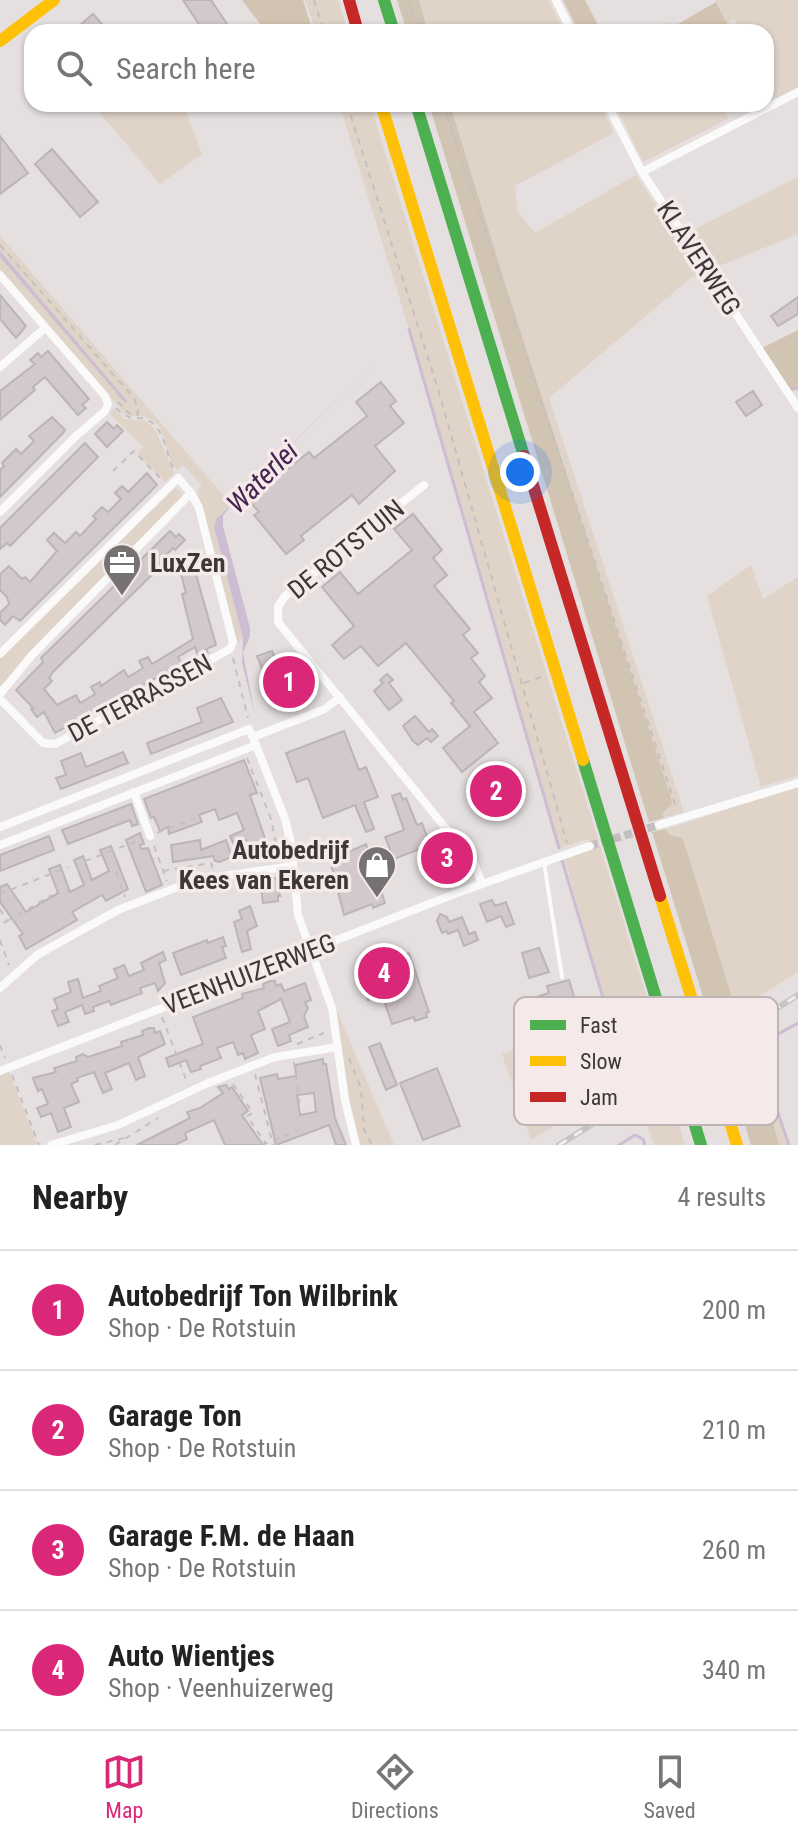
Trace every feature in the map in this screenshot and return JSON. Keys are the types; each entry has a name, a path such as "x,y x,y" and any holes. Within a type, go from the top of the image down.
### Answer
{"main road":[{"path":"0,41 54,0"},
{"path":"349,0 356,24"},
{"path":"384,0 392,24"},
{"path":"383,112 656,997"},
{"path":"418,112 692,997"},
{"path":"695,1125 701,1145"},
{"path":"731,1125 737,1145"}],"street":[{"path":"556,0 568,24"},
{"path":"774,104 798,92"},
{"name":"KLAVERWEG","path":"611,112 642,172 798,408"},
{"path":"642,172 759,112"},
{"path":"0,275 105,396 108,404 105,411 0,512"},
{"path":"0,367 45,328"},
{"path":"0,654 178,478"},
{"name":"DE TERRASSEN","path":"178,478 191,493 199,508 233,642 230,649 55,744 43,743 0,696 32,655 191,493"},
{"name":"DE ROTSTUIN","path":"424,485 285,596 278,607 278,622 474,863 482,884"},
{"path":"0,827 253,737 325,709 340,697"},
{"path":"0,845 244,750 253,737"},
{"path":"253,737 285,819 297,909 309,950 328,995 345,1100 356,1145"},
{"path":"659,825 798,783"},
{"path":"134,792 150,836"},
{"name":"VEENHUIZERWEG","path":"4,1069 482,884 590,846"},
{"path":"0,988 37,955 128,906 214,876 293,866"},
{"path":"51,1145 118,1125 253,1065 292,1052 338,1047"}],"lane":[{"path":"544,861 562,977"}],"path":[{"path":"314,0 322,24"},
{"path":"408,0 416,24"},
{"path":"350,112 438,389 570,852"},
{"path":"446,112 680,818"},
{"path":"0,245 134,398 137,419"},
{"path":"108,404 115,406 126,417 150,421 159,431 178,478"},
{"path":"113,471 134,451 169,487"},
{"path":"230,649 253,737"},
{"path":"523,683 542,677"},
{"path":"244,750 271,819 281,868"},
{"path":"85,861 195,818"},
{"path":"150,836 170,890"},
{"path":"163,871 211,863 214,876"},
{"path":"0,894 68,867"},
{"path":"116,872 128,906"},
{"path":"0,925 52,895"},
{"path":"0,909 7,921"},
{"path":"0,940 13,976"},
{"path":"158,1009 190,1091"},
{"path":"300,1108 291,1046 335,1029"},
{"path":"0,1045 4,1069 39,1145"},
{"path":"338,1047 345,1050 357,1074 364,1104 364,1129 372,1145"},
{"path":"253,1065 272,1143"},
{"path":"228,1075 253,1113 247,1116 264,1144 297,1131"},
{"path":"115,1145 162,1115"},
{"path":"95,1145 128,1137"}],"shaded area":[{"path":"242,0 303,0 310,24 260,24"},
{"path":"305,0 338,0 346,24 313,24"},
{"path":"397,0 419,0 426,24 404,24"},
{"path":"419,0 548,0 561,24 426,24"},
{"path":"563,0 585,0 597,23 575,24"},
{"path":"715,0 798,0 798,88 776,99 774,95 774,24 737,24 734,19 727,24"},
{"path":"716,2 727,24 678,24"},
{"path":"99,112 186,112 202,154 160,184"},
{"path":"341,112 372,112 647,997 604,997 564,858 591,850 588,839 560,848 410,332"},
{"path":"431,112 452,112 672,801 662,814 664,818 649,822"},
{"path":"452,112 604,112 614,133 515,186 518,212 535,233 636,175 699,271 549,398 684,812 664,818 662,814 672,801"},
{"path":"619,112 725,112 728,119 643,162"},
{"path":"798,177 798,234 712,269 689,232"},
{"path":"0,236 230,503 216,519 214,527 243,638 235,645 197,491 202,485 183,465 177,470 156,424 147,418 125,414 0,270"},
{"path":"0,251 127,401 125,403 0,257"},
{"path":"798,330 798,390 791,391 762,348"},
{"path":"379,358 223,516 250,628 243,653 255,715 242,663 243,638 214,527 216,519"},
{"path":"114,408 125,419 146,421 155,429 174,473 165,482 137,454 143,447 109,413"},
{"path":"175,488 181,491 182,497 0,685 0,659"},
{"path":"751,565 763,599 798,577 798,775 761,787 707,596"},
{"path":"798,787 798,972 759,997 732,997 687,851 666,829"},
{"path":"666,829 670,835 682,838 732,997 703,997 652,832"},
{"path":"336,1009 394,1145 359,1145"},
{"path":"514,1050 514,1090 502,1054"},
{"path":"9,1071 35,1145 0,1145 0,1075"},
{"path":"778,1106 788,1145 779,1145 774,1125 778,1125"},
{"path":"526,1125 555,1125 531,1140"},
{"path":"647,1125 679,1125 685,1145 654,1145"},
{"path":"745,1125 774,1125 779,1145 751,1145"}],"building":[{"path":"183,0 211,0 227,24 199,24"},
{"path":"93,14 102,24 81,24"},
{"path":"0,136 28,173 0,194"},
{"path":"52,149 98,202 80,217 35,164"},
{"path":"0,295 26,326 16,338 0,319"},
{"path":"798,297 798,314 778,326 771,316"},
{"path":"48,351 89,399 82,405 86,408 78,415 45,377 33,387 35,390 0,420 0,391 35,364 30,360 38,353 41,357"},
{"path":"381,382 396,401 390,406 404,423 375,446 395,471 359,504 352,495 301,536 304,540 286,554 254,515 259,512 251,503 269,488 267,485 309,452 314,458 367,416 356,402"},
{"path":"753,391 762,405 746,416 736,402"},
{"path":"52,417 65,430 0,497 2,463 16,449 21,454 34,441 29,436"},
{"path":"107,422 114,429 117,425 123,431 107,447 95,434"},
{"path":"85,443 98,457 10,546 7,543 0,549 0,528"},
{"path":"147,473 157,485 20,621 13,616 5,625 0,620 0,613 9,604 0,590 0,574 9,566 22,579 25,577 30,582 57,551 47,540 54,533 65,543 76,532 80,536 96,519 93,516 102,507 108,512 121,499 115,493 122,486 128,492"},
{"path":"413,514 442,550 433,558 447,575 434,586 470,629 463,635 478,653 471,658 485,676 479,682 492,698 474,712 498,743 462,772 443,748 470,726 451,703 454,701 406,643 378,666 361,646 344,659 332,645 354,626 322,587 340,572 358,594 412,550 394,529"},
{"path":"170,531 185,540 161,560 164,563 53,672 49,678 52,681 44,689 57,705 76,695 80,703 95,694 91,687 100,682 101,686 124,670 128,677 143,668 139,661 148,657 152,664 193,639 182,594 186,593 181,574 195,571 216,645 206,649 208,653 198,656 195,647 178,657 182,664 55,733 44,712 37,717 16,690 43,662 41,658"},
{"path":"272,651 281,672 295,667 298,674 303,672 313,685 281,697 279,690 272,693 257,656"},
{"path":"387,674 393,680 389,683 402,700 389,710 374,691"},
{"path":"221,698 233,722 151,754 147,743 202,722 197,708"},
{"path":"415,716 429,732 432,729 438,736 431,742 427,738 418,745 403,726"},
{"path":"344,731 359,770 366,767 378,797 364,802 374,829 366,832 355,805 323,818 308,778 297,782 286,753"},
{"path":"123,752 128,763 61,789 56,778 66,775 61,761 81,753 86,767"},
{"path":"244,760 257,793 250,795 269,855 254,861 246,840 234,845 230,836 244,830 237,813 219,820 215,809 199,815 202,822 169,834 168,827 160,831 144,799"},
{"path":"492,780 507,799 495,809 480,790"},
{"path":"400,793 403,800 406,798 417,825 422,823 430,845 394,859 385,837 404,830 392,796"},
{"path":"131,804 138,824 132,826 130,820 68,844 62,830"},
{"path":"140,833 144,844 140,845 141,849 148,848 162,885 146,892 126,840"},
{"path":"49,836 54,850 0,871 0,855"},
{"path":"200,840 201,850 226,840 232,857 219,862 213,856 173,862 171,845"},
{"path":"366,844 385,903 373,908 372,904 344,915 330,860"},
{"path":"111,846 128,889 106,901 102,895 72,912 77,920 26,949 19,936 23,934 0,902 0,887 7,884 26,912 58,893 49,869 60,865 70,892 84,885 74,860 83,856 92,880 109,871 100,850"},
{"path":"451,853 460,874 440,877 436,867 443,864 441,856"},
{"path":"276,878 280,896 278,901 263,903 260,880"},
{"path":"492,900 495,906 506,902 514,924 506,927 501,916 487,922 480,904"},
{"path":"250,906 257,926 247,931 251,949 242,952 234,922 242,919 239,911"},
{"path":"440,914 447,917 449,922 462,917 469,934 475,932 478,940 464,946 458,930 442,933 437,921"},
{"path":"223,937 226,946 222,947 226,958 181,975 173,953"},
{"path":"399,948 402,956 409,953 429,1012 426,1013 427,1017 415,1021 414,1017 392,1024 382,995 368,1000 356,967 359,962"},
{"path":"539,948 549,972 529,978 522,953"},
{"path":"163,952 166,960 159,963 165,983 158,991 155,983 140,988 142,993 111,1005 109,1001 85,1014 82,1005 65,1012 69,1022 58,1026 52,1011 58,1009 54,999 71,992 68,982 78,979 83,998 101,991 99,986 118,978 114,969 124,965 129,976 144,970 141,963"},
{"path":"569,980 574,997 536,997 549,993 547,986"},
{"path":"275,981 276,986 281,984 284,991 305,983 311,1000 305,1002 308,1008 304,1016 308,1027 289,1035 291,1041 278,1046 272,1029 290,1022 281,999 258,1011 265,1029 251,1035 258,1053 245,1059 243,1053 238,1055 233,1042 217,1048 221,1058 200,1066 201,1069 191,1072 186,1060 169,1067 166,1058 203,1044 193,1017 243,998 242,994 264,988 263,984"},
{"path":"154,1028 155,1033 160,1031 165,1044 138,1057 145,1076 136,1080 129,1063 105,1073 112,1089 103,1093 94,1072 77,1078 78,1081 71,1084 79,1102 64,1108 71,1127 58,1132 51,1113 41,1117 37,1108 48,1104 33,1078 56,1072 54,1068 77,1061 76,1057 83,1054 88,1057 122,1046 121,1042 143,1035 142,1031"},
{"path":"380,1043 397,1085 386,1090 369,1047"},
{"path":"323,1059 335,1118 346,1145 336,1145 329,1125 276,1145 260,1078 277,1074 278,1079 296,1076 295,1065","holes":["314,1093 316,1112 300,1115 297,1095"]},
{"path":"437,1068 460,1126 423,1140 400,1083"},
{"path":"226,1085 229,1089 232,1087 248,1111 242,1115 263,1145 225,1145 214,1120 185,1133 187,1139 175,1145 137,1145 190,1118 187,1112 200,1108 223,1093 218,1087"}],"waterway":[{"path":"409,329 559,848"},
{"path":"793,388 798,388"},
{"path":"562,860 603,997"},
{"path":"778,1034 798,1023"},
{"path":"778,1112 789,1145"},
{"path":"619,1145 635,1135 643,1139 645,1145"}],"tunnel":[{"path":"590,846 659,825"}],"railway":[{"path":"778,1008 798,995"},
{"path":"559,1145 591,1125"}],"traffic: fast":[{"path":"384,0 392,24"},
{"path":"418,112 524,456"},
{"path":"583,760 656,997"},
{"path":"695,1125 701,1145"}],"traffic: slow":[{"path":"0,41 54,0"},
{"path":"383,112 583,760"},
{"path":"660,896 691,997"},
{"path":"731,1125 737,1145"}],"traffic: jam":[{"path":"349,0 356,24"},
{"path":"524,456 660,896"}],"place":[{"name":"LuxZen","path":"122,597"},
{"name":"Autobedrijf Ton Wilbrink","path":"289,682"},
{"name":"Garage Ton","path":"496,791"},
{"name":"Garage F.M. de Haan","path":"447,858"},
{"name":"Autobedrijf Kees van Ekeren","path":"377,899"},
{"name":"Auto Wientjes","path":"384,973"}],"water label":[{"name":"Waterlei","path":"262,477"}]}
